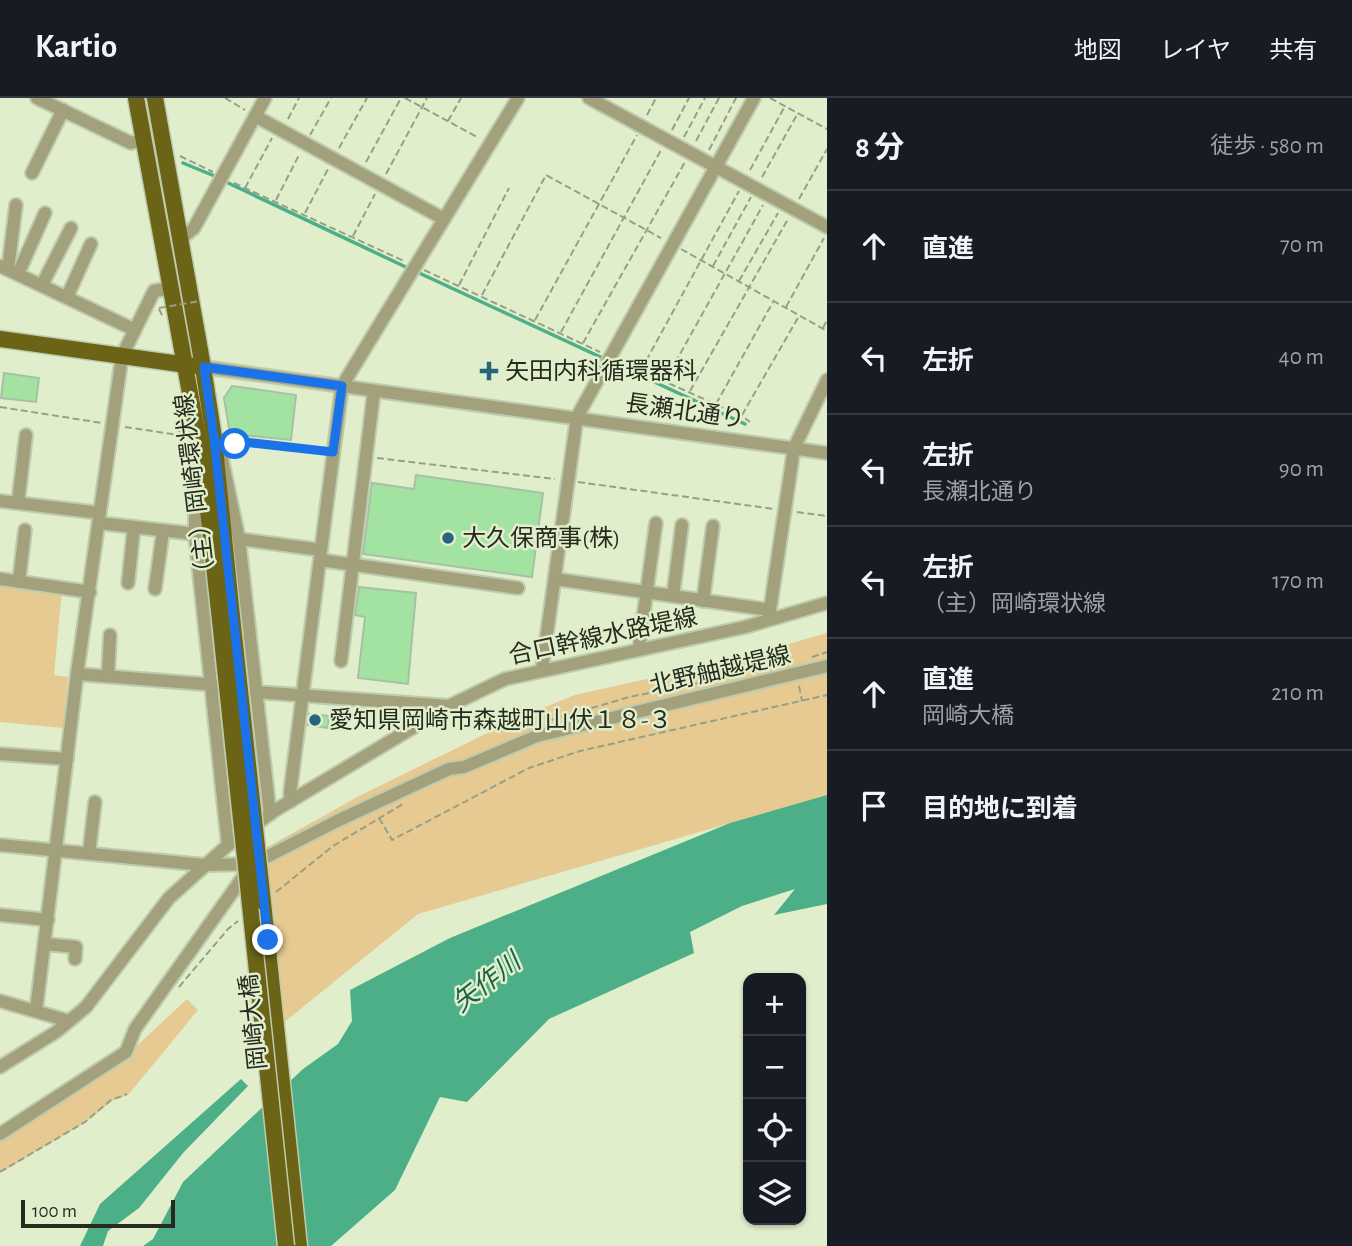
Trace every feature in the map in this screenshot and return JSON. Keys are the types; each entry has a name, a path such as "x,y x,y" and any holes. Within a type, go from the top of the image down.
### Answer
{"main road":[{"path":"136,98 185,364"},
{"path":"155,98 204,367"},
{"name":"（主）岡崎環状線","path":"0,339 204,367 222,440 227,628"},
{"name":"（主）岡崎環状線","path":"185,364 204,464 227,628"},
{"name":"岡崎大橋","path":"227,628 263,902 299,1246"},
{"name":"岡崎大橋","path":"227,628 286,1246"}],"street":[{"path":"37,98 131,143 143,140"},
{"path":"182,238 194,228 265,98"},
{"path":"291,801 342,386 518,98"},
{"path":"589,98 827,227"},
{"path":"542,669 577,417 754,98"},
{"path":"32,173 63,110"},
{"path":"255,116 443,219"},
{"path":"9,270 16,205"},
{"path":"9,270 46,213"},
{"path":"42,285 71,228"},
{"path":"67,297 92,244"},
{"path":"9,270 135,330"},
{"path":"36,1011 78,674 122,356 154,291 171,288"},
{"name":"長瀬北通り","path":"204,367 827,453"},
{"path":"555,579 771,614 794,448 827,380"},
{"path":"341,661 374,391"},
{"path":"18,503 26,435"},
{"path":"222,440 223,460 239,539 270,814"},
{"path":"204,464 195,475 195,534 228,845"},
{"path":"0,500 134,527 195,534"},
{"path":"639,648 656,523"},
{"path":"673,596 682,525"},
{"path":"703,601 713,526"},
{"path":"128,583 134,527"},
{"path":"19,581 25,530"},
{"path":"155,589 163,531"},
{"path":"239,539 352,564 518,588"},
{"path":"0,579 90,592"},
{"name":"合口幹線水路堤線","path":"204,865 291,801 449,706 505,679 745,627 771,614 827,603"},
{"path":"108,676 110,635"},
{"name":"北野舳越堤線","path":"253,864 449,769 464,767 537,736 827,666"},
{"path":"78,674 449,706"},
{"path":"0,754 67,759"},
{"path":"89,853 95,802"},
{"path":"0,845 204,865 253,864"},
{"path":"0,1134 126,1052 135,1029 253,864"},
{"path":"0,1068 86,1007 163,904 204,865"},
{"path":"0,915 48,920"},
{"path":"45,944 76,947 75,958"},
{"path":"0,1001 69,1021"}],"path":[{"path":"225,98 255,116"},
{"path":"245,188 299,98"},
{"path":"276,201 331,98"},
{"path":"305,214 367,98"},
{"path":"359,173 401,98"},
{"path":"405,98 489,144"},
{"path":"353,237 428,98"},
{"path":"448,121 461,98"},
{"path":"534,321 656,98"},
{"path":"583,344 647,230 678,146 689,98"},
{"path":"678,146 705,98"},
{"path":"560,333 624,218 678,146 719,98"},
{"path":"703,160 736,98"},
{"path":"770,98 827,129"},
{"path":"712,267 785,106"},
{"path":"640,371 700,260 798,113"},
{"path":"739,282 827,149"},
{"path":"179,156 212,172"},
{"path":"481,297 546,175 827,331"},
{"path":"234,183 606,355"},
{"path":"458,286 509,188"},
{"path":"664,382 768,195"},
{"path":"690,392 749,287 789,206"},
{"path":"785,308 827,233"},
{"path":"159,307 200,301"},
{"path":"716,404 773,301"},
{"path":"742,416 799,316"},
{"path":"822,329 827,320"},
{"path":"617,360 750,422"},
{"path":"0,407 179,435"},
{"path":"187,431 178,430 180,439 188,440"},
{"path":"222,440 235,438 235,441 333,452"},
{"path":"222,440 235,444 235,441"},
{"path":"385,459 827,516"},
{"path":"797,675 802,702"},
{"path":"379,818 392,840 529,768 580,751 827,695"},
{"path":"263,902 333,846 411,799"},
{"path":"177,991 228,929 246,915"},
{"path":"0,1172 85,1122 111,1100 127,1094"}],"shaded area":[{"path":"0,584 62,590 54,675 68,677 63,728 0,722"},
{"path":"827,633 827,795 418,914 277,1028 255,854 359,796 520,717 575,695 728,661"},
{"path":"187,999 198,1010 128,1095 112,1101 86,1122 0,1173 0,1138 127,1055"}],"water":[{"name":"矢作川","path":"827,795 827,904 774,915 795,889 742,906 690,932 694,953 549,1019 467,1102 440,1097 395,1190 331,1246 143,1246 153,1239 183,1182 303,1069 338,1044 352,1021 350,990 450,938 730,823"},
{"path":"241,1079 248,1086 183,1153 139,1208 108,1231 103,1246 80,1246 100,1204"}],"building":[{"path":"4,373 39,378 36,402 1,398"},
{"path":"232,386 296,395 291,440 230,434 224,398"},
{"path":"416,475 543,493 532,577 363,554 372,483 414,489"},
{"path":"359,587 416,593 408,684 358,678 365,617 355,615"},
{"name":"愛知県岡崎市森越町山伏１８‐３","path":"309,714 329,716 328,728 307,725"}],"waterway":[{"path":"183,163 217,177"},
{"path":"224,181 410,269"},
{"path":"417,272 745,424"}],"place":[{"name":"矢田内科循環器科","path":"489,371"},
{"name":"大久保商事(株)","path":"448,538"},
{"name":"愛知県岡崎市森越町山伏１８‐３","path":"315,720"}],"route":[{"path":"235,444 235,441 333,452 342,386 204,367 268,940"}]}
